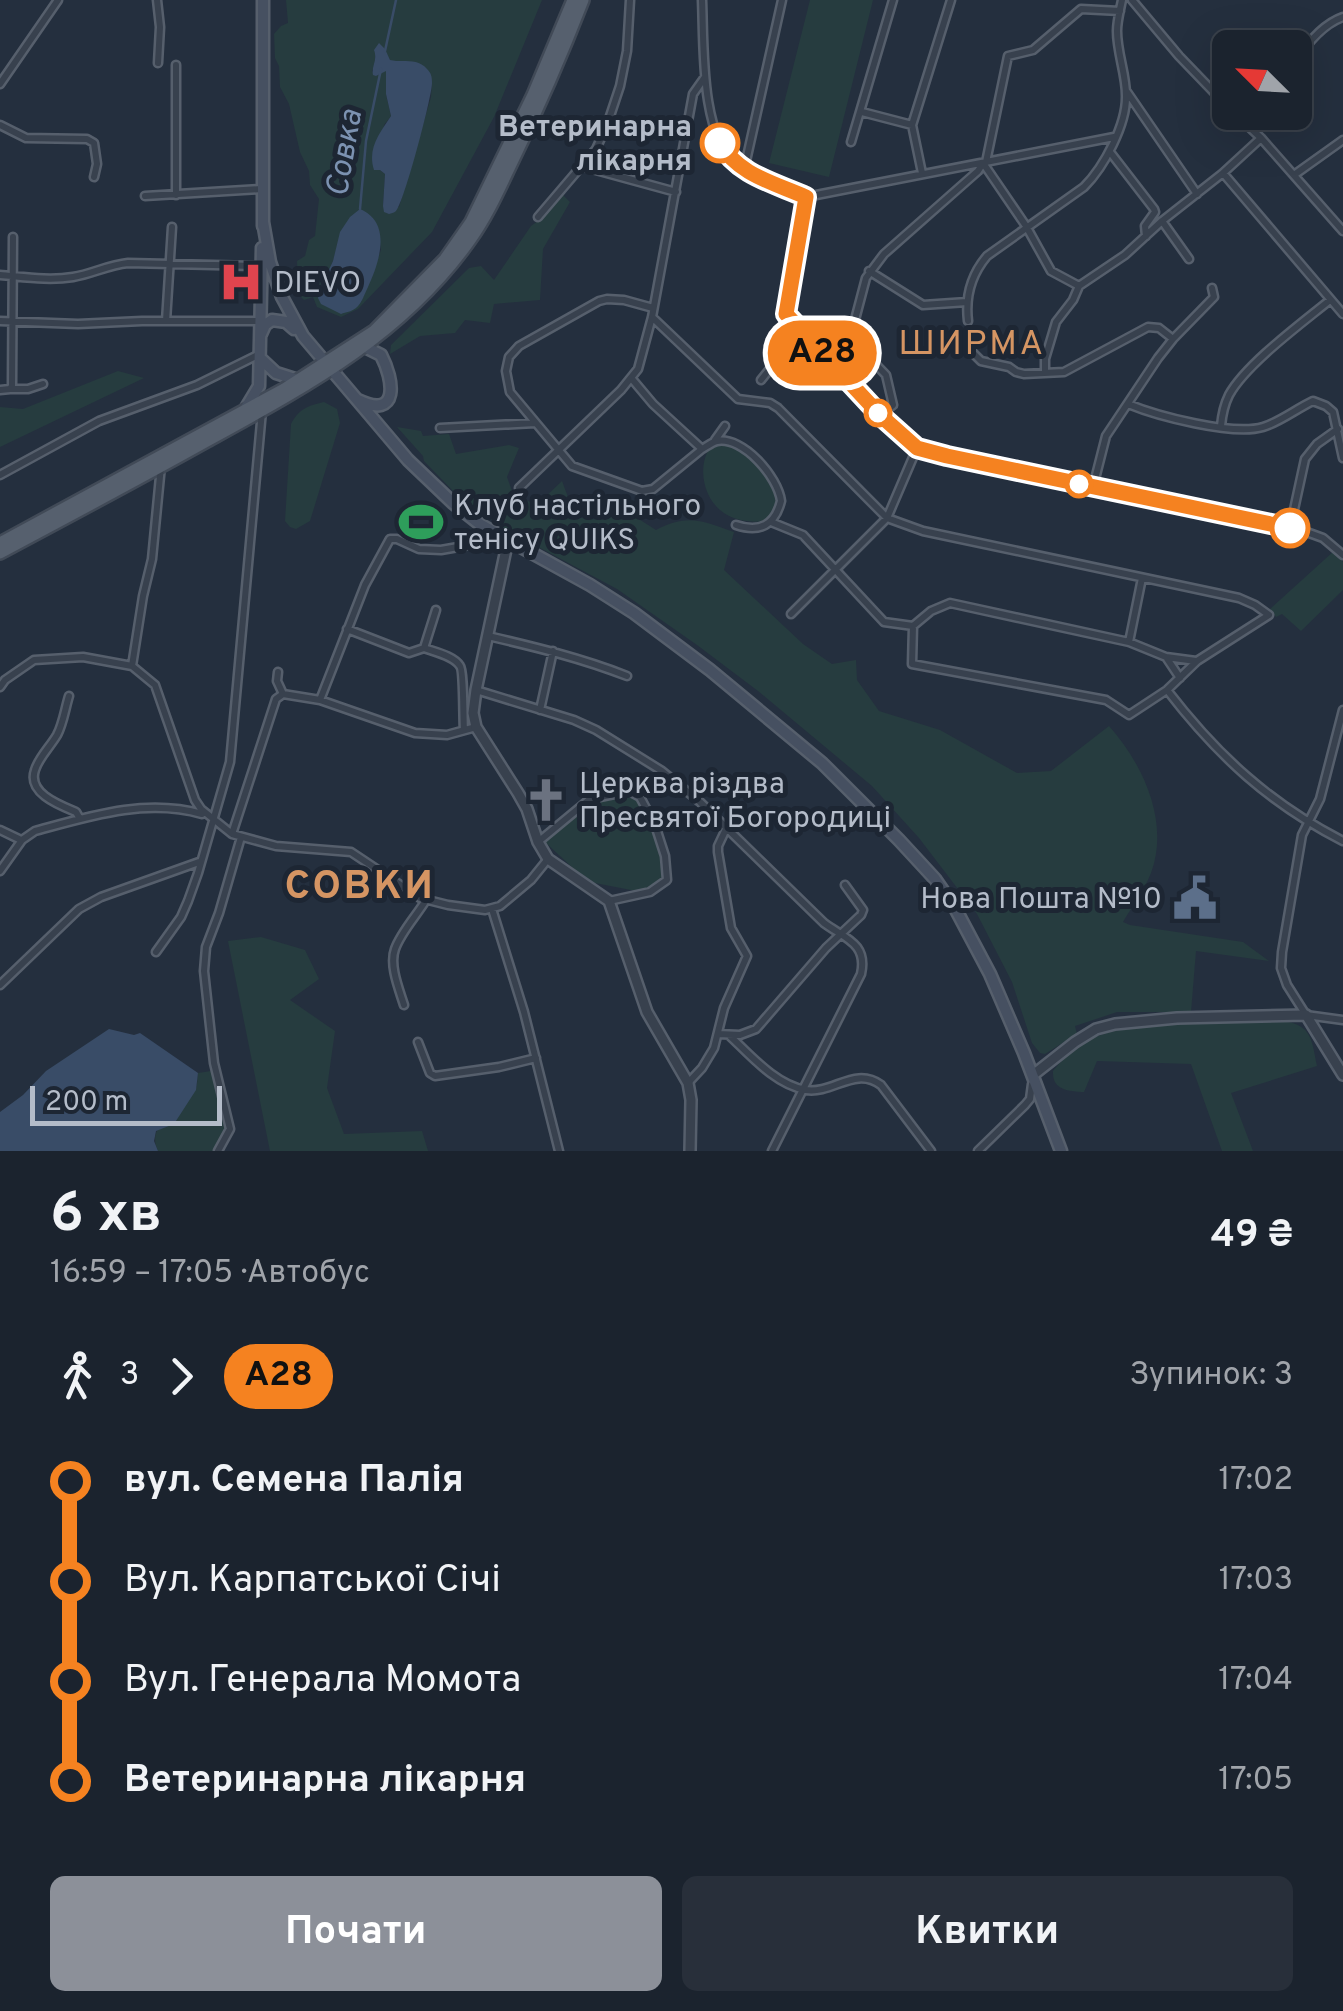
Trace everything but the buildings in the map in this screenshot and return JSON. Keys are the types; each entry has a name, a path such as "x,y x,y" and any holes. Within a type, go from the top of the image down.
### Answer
{"main road":[{"path":"243,412 259,386 261,356 263,0"},
{"path":"0,553 262,411 374,331 454,247 490,186 534,96 572,0"},
{"path":"0,543 298,380 365,348 406,312 473,237 489,209 545,95 584,0"},
{"path":"263,222 270,262 302,336 418,470 492,532 590,585 684,649 822,764 935,879 977,947 1033,1075 1061,1151"},
{"path":"261,334 272,320 280,320 302,336"},
{"path":"353,398 380,407 391,393 381,355 365,348"},
{"path":"261,356 276,374 298,380"}],"street":[{"path":"0,84 58,0"},
{"path":"157,0 158,63"},
{"path":"538,217 596,149 620,86 630,0"},
{"path":"702,0 705,77 718,139 732,161 744,170 806,197 1115,137"},
{"path":"744,170 782,0"},
{"path":"852,142 893,0"},
{"path":"922,173 912,125 951,0"},
{"path":"968,321 968,292 987,256 1084,186 1110,152 1126,106 1117,32 1122,0"},
{"path":"1132,0 1212,90"},
{"path":"880,415 892,405 886,375 857,345 852,331 869,271 985,162 1008,56 1032,50 1080,9 1120,10"},
{"path":"1312,41 1343,17"},
{"path":"176,65 176,195"},
{"path":"519,488 632,379 642,358 693,94 705,77"},
{"path":"1126,91 1197,194"},
{"path":"862,112 912,125"},
{"path":"0,125 26,138 87,139 97,151 94,176"},
{"path":"1252,130 1343,232"},
{"path":"1045,371 1056,322 1074,300 1079,286 1125,255 1261,138"},
{"path":"1294,175 1343,140"},
{"path":"1110,152 1154,209 1145,226 1146,236"},
{"path":"985,162 1051,271 1079,286"},
{"path":"582,166 676,192"},
{"path":"1224,173 1343,314"},
{"path":"145,196 263,189"},
{"path":"761,380 774,365 806,197"},
{"path":"1162,221 1189,259"},
{"path":"166,320 172,227"},
{"path":"10,389 13,237"},
{"path":"0,275 76,277 110,265 261,266"},
{"path":"869,271 923,305 966,302"},
{"path":"1093,488 1106,436 1158,358 1214,297 1212,288"},
{"path":"725,426 714,441 652,489 642,492 572,466 510,392 506,371 519,346 599,301 624,300 652,313 738,398 778,408 887,518 924,531 1239,598 1268,615 1197,661 1167,690 1129,716 1106,700 912,664 912,626"},
{"path":"1220,426 1234,388 1269,351 1330,300"},
{"path":"786,314 880,415 917,448 1290,528 1323,538 1343,555"},
{"path":"0,321 261,321"},
{"path":"973,352 981,362 1024,374 1072,370 1148,327 1160,328 1173,339"},
{"path":"0,474 100,421 261,356"},
{"path":"632,379 702,449"},
{"path":"0,390 43,384"},
{"path":"1128,404 1156,414 1236,430 1272,424 1313,401 1333,412 1343,458"},
{"path":"156,952 181,916 198,874 230,762 262,411"},
{"path":"440,428 536,423"},
{"path":"1290,528 1305,459 1338,428"},
{"path":"714,441 732,442 746,450 775,480 782,501 772,522 763,528 736,524"},
{"path":"791,614 887,518 917,448"},
{"path":"132,666 142,596 152,559 161,466"},
{"path":"772,522 803,534 884,622 912,626 950,603 1129,642 1166,657 1197,661"},
{"path":"320,700 366,585 390,539 420,549 442,550 474,544 492,532"},
{"path":"508,540 476,690 476,727 518,792 548,859 609,901 647,1012 688,1082 690,1151"},
{"path":"1129,642 1142,578"},
{"path":"424,648 436,610"},
{"path":"347,629 409,653 424,648 460,666 464,730"},
{"path":"488,636 595,663 626,676"},
{"path":"540,710 552,651"},
{"path":"0,687 34,660 84,657 132,666 155,684 194,800 232,834 276,846 352,852 426,900 492,909 511,898 548,859"},
{"path":"1166,657 1180,678"},
{"path":"278,672 282,694"},
{"path":"476,690 574,720 620,743 686,789 824,923 859,950 863,969 772,1151"},
{"path":"1167,690 1242,774 1308,822 1343,841"},
{"path":"232,834 276,699 282,694 320,700 414,732 448,735 476,727"},
{"path":"69,696 56,737 38,764 33,780 40,793 76,812 80,819"},
{"path":"1343,710 1320,799 1302,835 1281,968 1287,985 1343,1075"},
{"path":"538,842 590,800 629,791 640,797 666,856 667,880 650,892 609,901"},
{"path":"0,870 22,840 34,831 80,819 152,806 213,817"},
{"path":"688,1082 709,1057 746,956 731,928 718,852 726,829"},
{"path":"0,830 22,840"},
{"path":"218,1151 230,1128 214,1063 204,971 206,947 241,837"},
{"path":"0,985 80,909 101,897 200,862"},
{"path":"718,1034 730,1036 756,1029 790,987 861,916 864,910 846,886"},
{"path":"404,1005 394,950 426,900"},
{"path":"492,909 559,1151"},
{"path":"978,1151 1030,1099 1033,1075 1096,1030 1115,1024 1176,1018 1306,1015 1343,1020"},
{"path":"730,1036 765,1068 803,1090 823,1089 861,1078 874,1081 931,1151"},
{"path":"418,1042 430,1073 435,1076 536,1058"}],"green space":[{"path":"286,0 542,0 494,117 432,232 358,309 341,317 317,307 313,297 304,300 298,294 297,261 305,256 309,240 315,236 319,199 310,185 289,104 280,87 274,34 288,23","holes":["386,53 390,60 432,81 431,97 399,207 383,206 385,174 380,170 384,125 391,116 386,70 376,76 372,71 376,54","378,228 381,250 361,302 324,283 341,232"]},
{"path":"810,0 873,0 829,177 769,163"},
{"path":"563,195 570,202 543,249 540,300 494,304 490,323 465,320 455,333 420,336 390,354 391,345 469,268 481,266 494,280 531,226"},
{"path":"118,371 144,378 0,447 0,407 23,409"},
{"path":"324,402 337,409 340,423 310,521 296,529 285,521 291,424 304,409"},
{"path":"397,427 421,431 423,436 449,434 456,454 509,445 519,448 507,477 512,491 533,504 562,481 575,516 600,519 623,509 656,530 687,520 734,532 724,570 803,644 832,664 856,660 857,680 879,711 940,730 1017,773 1051,771 1109,726 1142,776 1155,814 1157,834 1151,873 1123,922 1243,942 1269,961 1196,951 1191,1012 1117,1012 1075,1026 1077,1034 1045,1054 1040,1053 1032,1043 1012,982 977,914 919,838 872,786 697,645 617,589 501,527 454,492"},
{"path":"712,445 737,449 767,474 777,499 766,521 736,519 714,504 703,470"},
{"path":"1334,551 1343,562 1343,590 1301,631 1282,614 1276,617 1270,609"},
{"path":"629,793 639,797 662,857 665,879 650,890 595,883 545,842 592,802"},
{"path":"261,937 305,950 319,979 290,1000 335,1031 327,1088 344,1134 422,1131 428,1151 270,1151 228,941"},
{"path":"1277,1020 1297,1025 1308,1033 1317,1066 1231,1093 1253,1151 1222,1151 1191,1064 1097,1061 1084,1092 1062,1088 1053,1077 1053,1071 1082,1043 1124,1029"},
{"path":"211,1071 219,1082 230,1129 218,1151 158,1151 156,1132 190,1098 198,1073"}],"water":[{"path":"379,43 390,60 423,65 432,81 405,190 396,211 389,214 383,206 385,174 374,170 372,162 376,141 391,116 386,71 373,75 374,50"},
{"path":"360,209 377,224 379,255 360,304 341,314 321,304 318,298 340,232"},
{"path":"109,1029 140,1033 198,1073 196,1090 174,1124 156,1131 158,1151 0,1151 0,1112 46,1071"}],"waterway":[{"name":"Совка","path":"385,51 396,0"},
{"name":"Совка","path":"360,209 366,141 381,69"}],"bus line":[{"name":"А28","path":"720,143 744,170 806,197 786,314 880,415 917,448 1290,528"}],"place":[{"name":"Ветеринарна лікарня","path":"720,143"},
{"name":"DIEVO","path":"241,282"},
{"name":"Клуб настільного тенісу QUIKS","path":"421,522"},
{"name":"Церква різдва Пресвятої Богородиці","path":"546,800"},
{"name":"Нова Пошта №10","path":"1195,898"}],"district":[{"name":"ШИРМА","path":"972,342"},
{"name":"СОВКИ","path":"360,884"}]}
